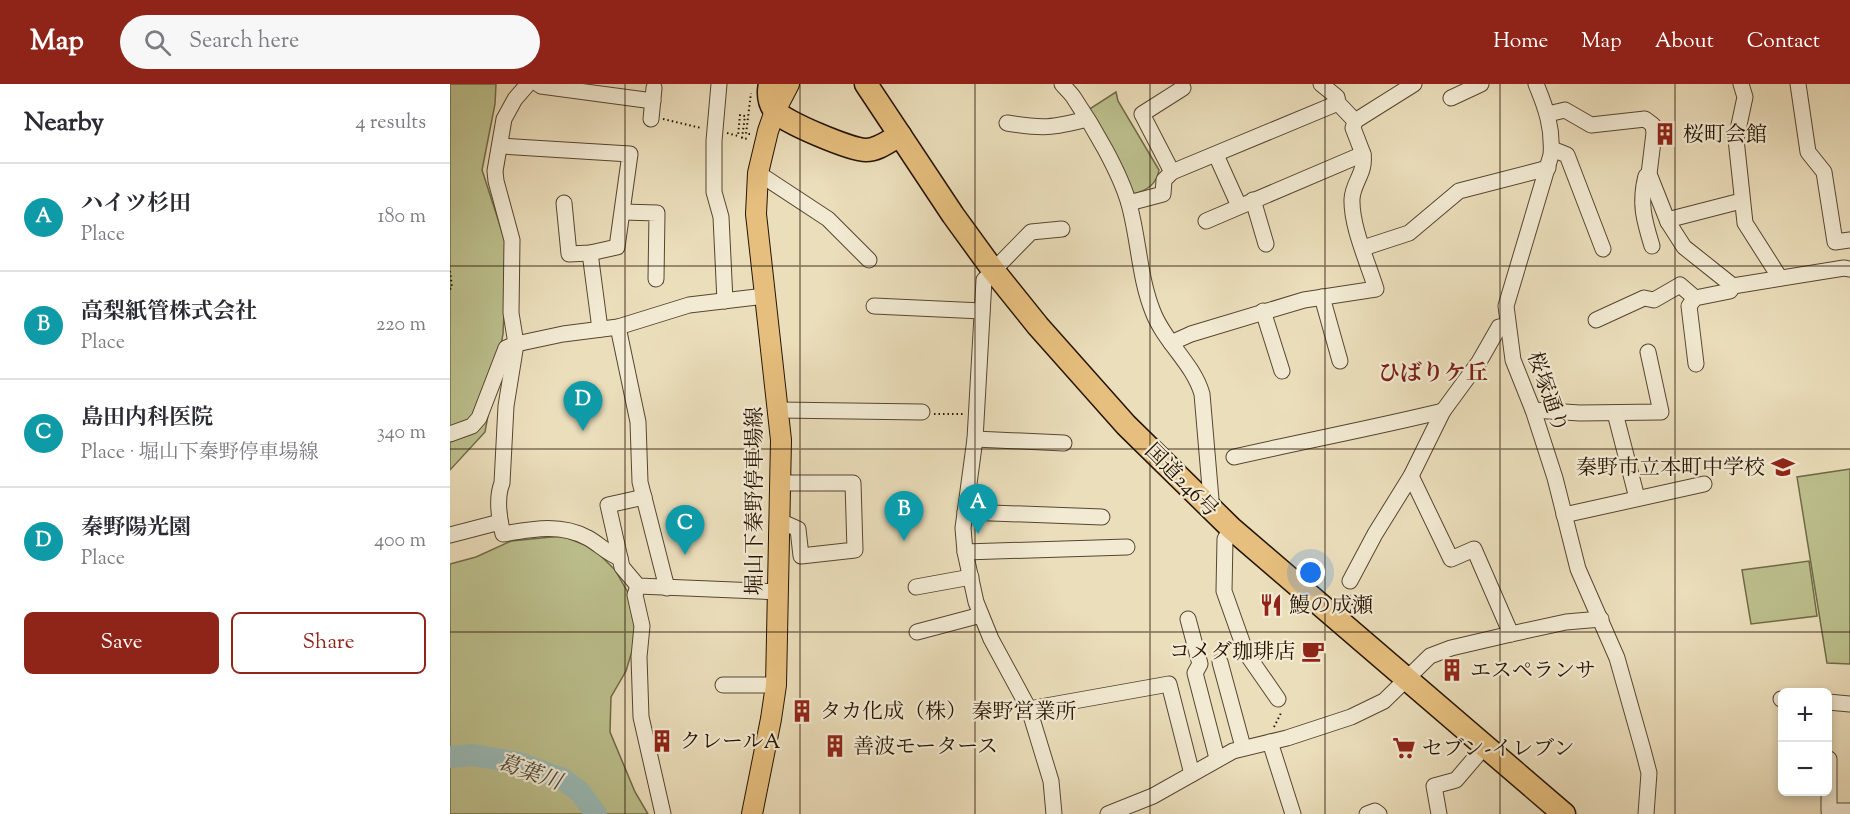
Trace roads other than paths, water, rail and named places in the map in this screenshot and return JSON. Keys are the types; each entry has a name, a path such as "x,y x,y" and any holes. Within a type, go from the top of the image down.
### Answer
{"highway":[{"path":"770,84 768,93 775,111 789,120 854,148 873,149 900,135"},
{"name":"国道246号","path":"866,84 993,270 1092,388 1212,511 1564,814"}],"main road":[{"name":"堀山下秦野停車場線","path":"752,814 776,685 781,440 757,234 758,173 775,111 789,84"}],"street":[{"path":"528,84 515,99 504,119 495,171 512,240 511,313 516,344 506,406 502,483 498,491 500,522 503,534 542,528 561,528 580,534 598,544 611,556 620,558"},
{"path":"538,84 654,94 651,119"},
{"path":"719,84 715,130 714,192 721,218 725,301"},
{"path":"1062,84 1087,118 1107,154 1129,203 1149,301 1161,327 1198,380 1202,394 1212,511"},
{"path":"1171,343 1263,310 1304,300 1376,289 1353,214 1352,196 1364,165 1363,154 1353,128 1354,121 1338,103 1337,97 1321,84"},
{"path":"1354,121 1414,84"},
{"path":"1451,98 1481,84"},
{"name":"桜塚通り","path":"1536,84 1548,114 1552,150 1506,306 1513,360 1533,410 1578,569 1617,658 1646,761 1648,773 1646,814"},
{"path":"1741,84 1745,96 1736,139 1745,223 1780,278"},
{"path":"1798,84 1808,152 1824,172 1835,242 1850,240"},
{"path":"1172,172 1142,114 1185,90"},
{"path":"1129,203 1163,194 1164,180 1172,172 1338,103"},
{"path":"1548,114 1565,110 1591,125 1645,119 1653,125 1649,174 1668,222 1684,247 1733,286"},
{"path":"1007,123 1039,129 1058,127 1087,118"},
{"path":"501,146 630,154 617,247 590,253 569,254 564,203"},
{"path":"1552,150 1567,155 1602,249"},
{"path":"1206,220 1363,154"},
{"path":"1216,155 1246,203 1266,244"},
{"path":"1363,248 1409,233 1459,191 1548,168"},
{"path":"758,173 828,219 869,260"},
{"path":"1649,174 1646,176 1641,194 1644,220 1652,246"},
{"path":"1668,222 1674,218 1741,201"},
{"path":"623,212 657,213 656,279"},
{"path":"1054,814 1051,781 1029,709 991,639 981,615 965,552 963,528 975,439 984,280 1031,231 1062,230"},
{"path":"590,253 600,329"},
{"path":"1696,364 1689,306 1695,298 1730,291 1733,286 1844,268 1850,269"},
{"path":"1596,320 1644,298 1653,300 1680,285 1695,298"},
{"path":"450,434 472,426 479,418 506,348 563,334 618,327 689,305 765,296"},
{"path":"1322,297 1340,362"},
{"path":"874,306 981,311"},
{"path":"1263,310 1282,371"},
{"path":"1350,588 1375,534 1411,476 1443,411 1479,362 1499,327 1508,326"},
{"path":"618,327 638,422 640,482 667,588"},
{"path":"1533,410 1661,412 1648,352"},
{"path":"779,410 928,413"},
{"path":"1234,457 1443,411"},
{"path":"1615,413 1637,498"},
{"path":"975,439 1064,443"},
{"path":"1411,476 1452,559 1474,549 1511,634"},
{"path":"780,483 852,483 855,550 801,556 798,529 780,521"},
{"path":"1564,515 1704,484"},
{"path":"644,497 608,505 622,567 638,586 779,592"},
{"path":"965,512 1102,517"},
{"path":"450,535 500,522"},
{"path":"1231,528 1225,539 1224,591 1246,652 1279,705"},
{"path":"965,552 1127,547"},
{"path":"916,587 971,577"},
{"path":"638,586 634,595 642,626 639,657 641,717 663,814"},
{"path":"917,632 981,615"},
{"path":"1108,814 1153,796 1216,758 1242,747 1273,737 1315,730 1351,717 1384,701 1430,656 1451,648 1566,622 1601,619"},
{"path":"1188,620 1200,664 1195,673 1216,758"},
{"path":"1200,664 1220,662 1246,652"},
{"path":"1220,662 1242,747"},
{"path":"1029,709 1169,684 1192,774"},
{"path":"723,685 776,685"},
{"path":"1832,702 1850,704"},
{"path":"1273,737 1293,814"},
{"path":"1439,814 1434,786 1456,780 1485,746"},
{"path":"1829,796 1829,811 1850,811"},
{"path":"1367,814 1375,811 1379,814"}],"waterway":[{"name":"葛葉川","path":"450,757 473,755 519,763 563,779 580,792 596,814"}],"place":[{"name":"桜町会館","path":"1665,134"},
{"name":"秦野陽光園","path":"583,431"},
{"name":"秦野市立本町中学校","path":"1783,467"},
{"name":"ハイツ杉田","path":"978,534"},
{"name":"高梨紙管株式会社","path":"904,541"},
{"name":"島田内科医院","path":"685,555"},
{"name":"鰻の成瀬","path":"1271,605"},
{"name":"コメダ珈琲店","path":"1313,651"},
{"name":"エスペランサ","path":"1452,670"},
{"name":"タカ化成（株） 秦野営業所","path":"802,711"},
{"name":"クレールA","path":"662,741"},
{"name":"善波モータース","path":"835,746"},
{"name":"セブン-イレブン","path":"1404,748"}],"district":[{"name":"ひばりケ丘","path":"1433,372"}]}
